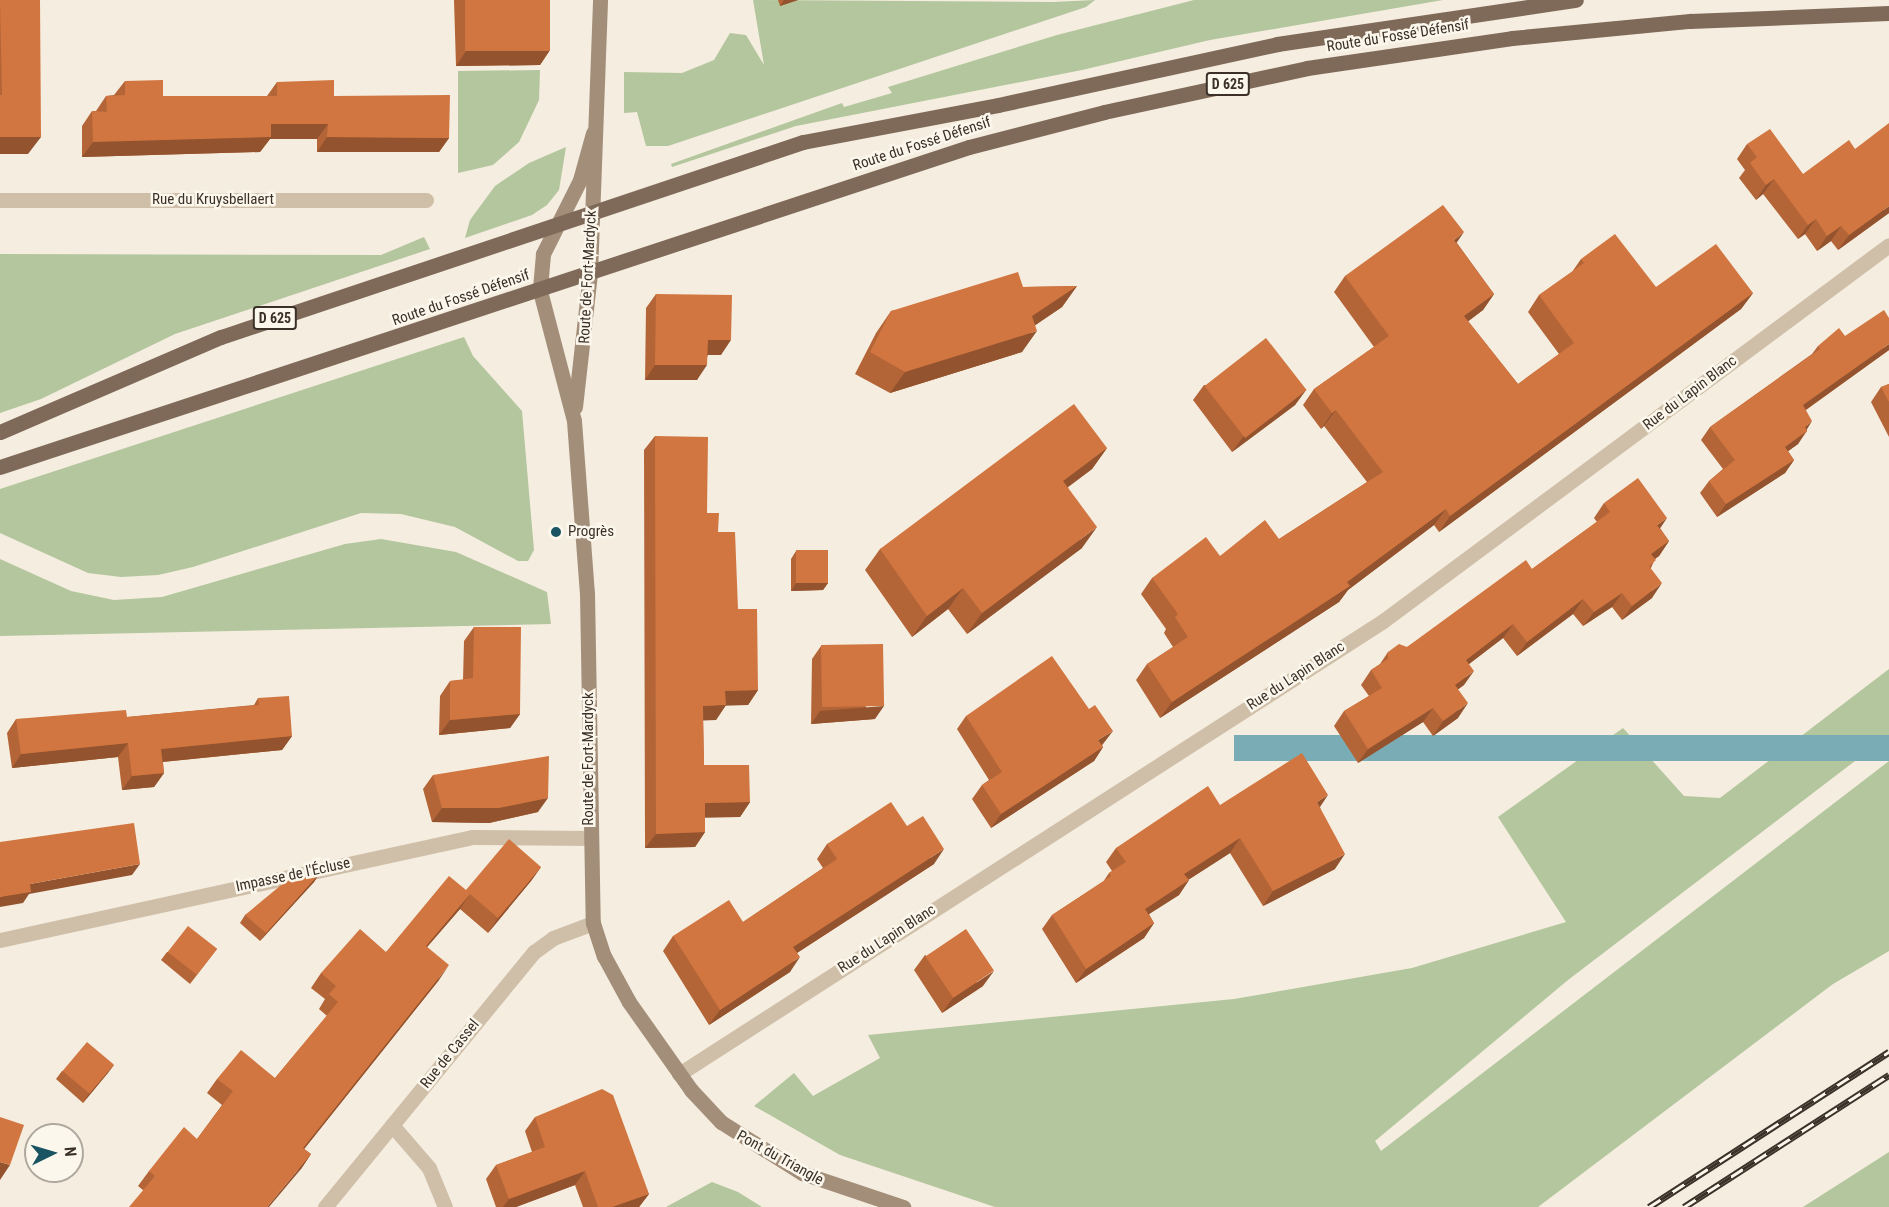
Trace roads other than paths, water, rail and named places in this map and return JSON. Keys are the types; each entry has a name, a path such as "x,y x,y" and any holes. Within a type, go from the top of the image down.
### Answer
{"main road":[{"name":"Route du Fossé Défensif","path":"0,432 220,337 824,136 998,105 1277,44 1576,0"},
{"name":"Route du Fossé Défensif","path":"0,467 540,291 995,139 1238,82 1374,57 1580,30 1736,18 1889,13"}],"street":[{"name":"Route de Fort-Mardyck","path":"574,421 590,274 593,133 600,0"},
{"name":"Route de Fort-Mardyck","path":"593,133 580,180 543,254 540,291 574,421 587,593 588,838 593,923 604,956 629,1002 679,1074"},
{"name":"Rue du Kruysbellaert","path":"0,200 426,200"},
{"name":"Rue du Lapin Blanc","path":"679,1074 1392,614 1889,245"},
{"name":"Impasse de l'Écluse","path":"0,940 464,838 501,835 588,838"},
{"name":"Rue de Cassel","path":"325,1207 534,952 553,939 593,923"},
{"name":"Pont du Triangle","path":"679,1074 721,1122 766,1154 826,1184 903,1207"},
{"path":"392,1125 429,1168 445,1207"}],"water":[{"path":"1234,735 1889,735 1889,761 1234,761"}],"railway":[{"path":"1649,1207 1889,1052"},
{"path":"1684,1207 1889,1075"}],"place":[{"name":"Progrès","path":"556,532"}]}
